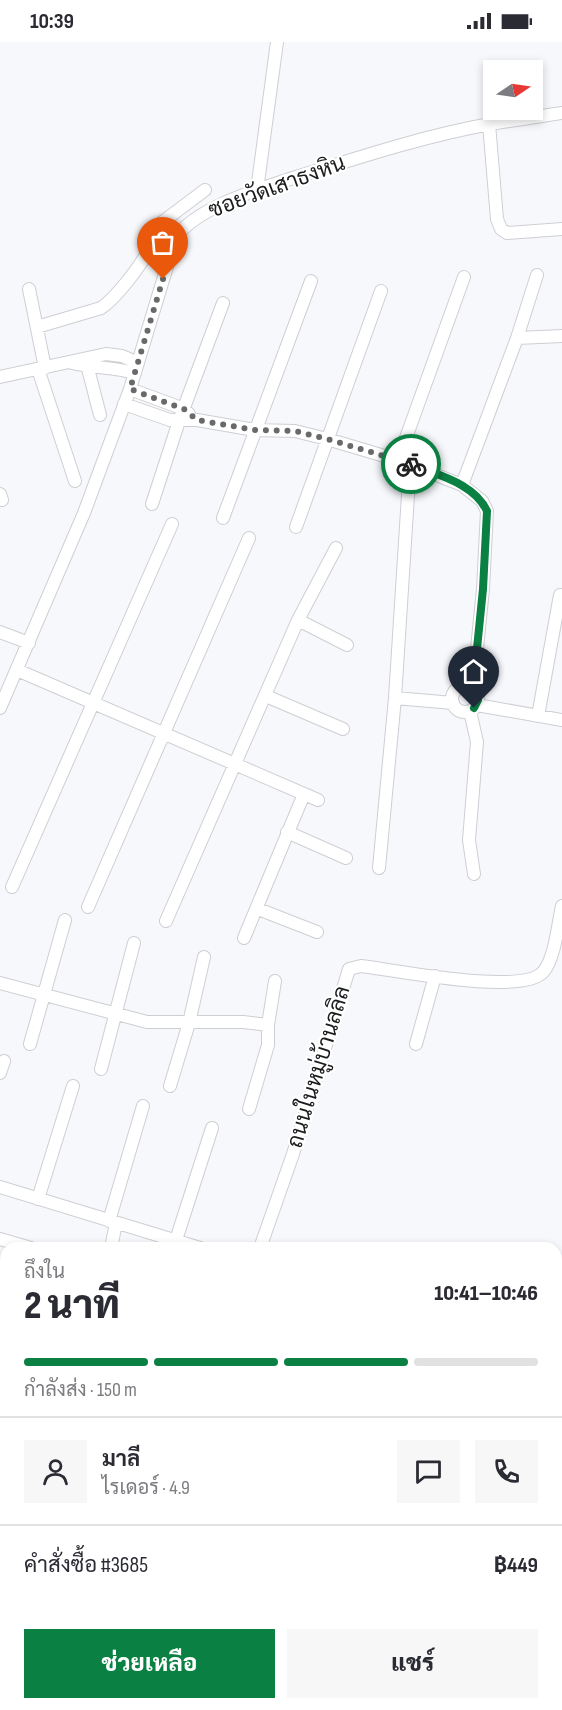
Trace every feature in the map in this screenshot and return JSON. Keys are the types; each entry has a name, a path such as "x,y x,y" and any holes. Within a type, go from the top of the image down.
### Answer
{"street":[{"path":"257,190 277,42"},
{"name":"ซอยวัดเสาธงหิน","path":"0,708 84,513 137,368 176,237 184,226 194,218 257,190 370,154 489,124 562,114"},
{"path":"489,124 497,219 501,229 507,233 562,229"},
{"path":"37,327 101,308 110,303 146,254 161,223 205,190"},
{"path":"462,485 518,338 537,275"},
{"path":"398,460 464,277"},
{"path":"223,518 311,281"},
{"path":"29,289 42,368 75,481"},
{"path":"296,527 381,291"},
{"path":"152,504 181,415 223,303"},
{"path":"518,338 562,336"},
{"path":"0,377 86,361 106,354 122,356 137,368"},
{"path":"86,361 100,415"},
{"path":"130,389 181,415"},
{"path":"124,404 197,420 255,430 295,431 327,439 410,464 462,485 482,501 487,511 483,589 473,688 478,696 474,708 477,742 470,840 474,874"},
{"path":"380,868 395,698 410,464"},
{"path":"12,887 172,524"},
{"path":"88,907 249,538"},
{"path":"166,921 298,620 336,548"},
{"path":"538,716 560,595"},
{"path":"298,620 347,645"},
{"path":"0,632 29,643"},
{"path":"17,670 318,800"},
{"path":"473,688 459,687 453,694 453,703 457,709 463,712 474,708 562,720"},
{"path":"266,696 343,729"},
{"path":"395,698 453,703"},
{"path":"244,938 304,794"},
{"path":"287,832 346,858"},
{"name":"ถนนในหมู่บ้านลลิล","path":"262,1242 293,1154 349,969 361,966 488,983 535,978 547,967 562,906"},
{"path":"258,909 317,932"},
{"path":"30,1044 65,920"},
{"path":"101,1069 134,943"},
{"path":"170,1086 189,1023 204,957"},
{"path":"416,1044 435,976"},
{"path":"249,1109 268,1045 268,1025 275,981"},
{"path":"0,983 116,1016 147,1022 268,1025"},
{"path":"38,1199 73,1086"},
{"path":"111,1242 112,1222 143,1106"},
{"path":"176,1240 212,1128"},
{"path":"0,1187 181,1242"}],"way so far":[{"path":"163,279 130,389 184,409 197,420 255,430 295,431 411,464"}],"route":[{"path":"411,464 462,485 482,501 487,511 483,589 473,688 478,700 474,708"}]}
